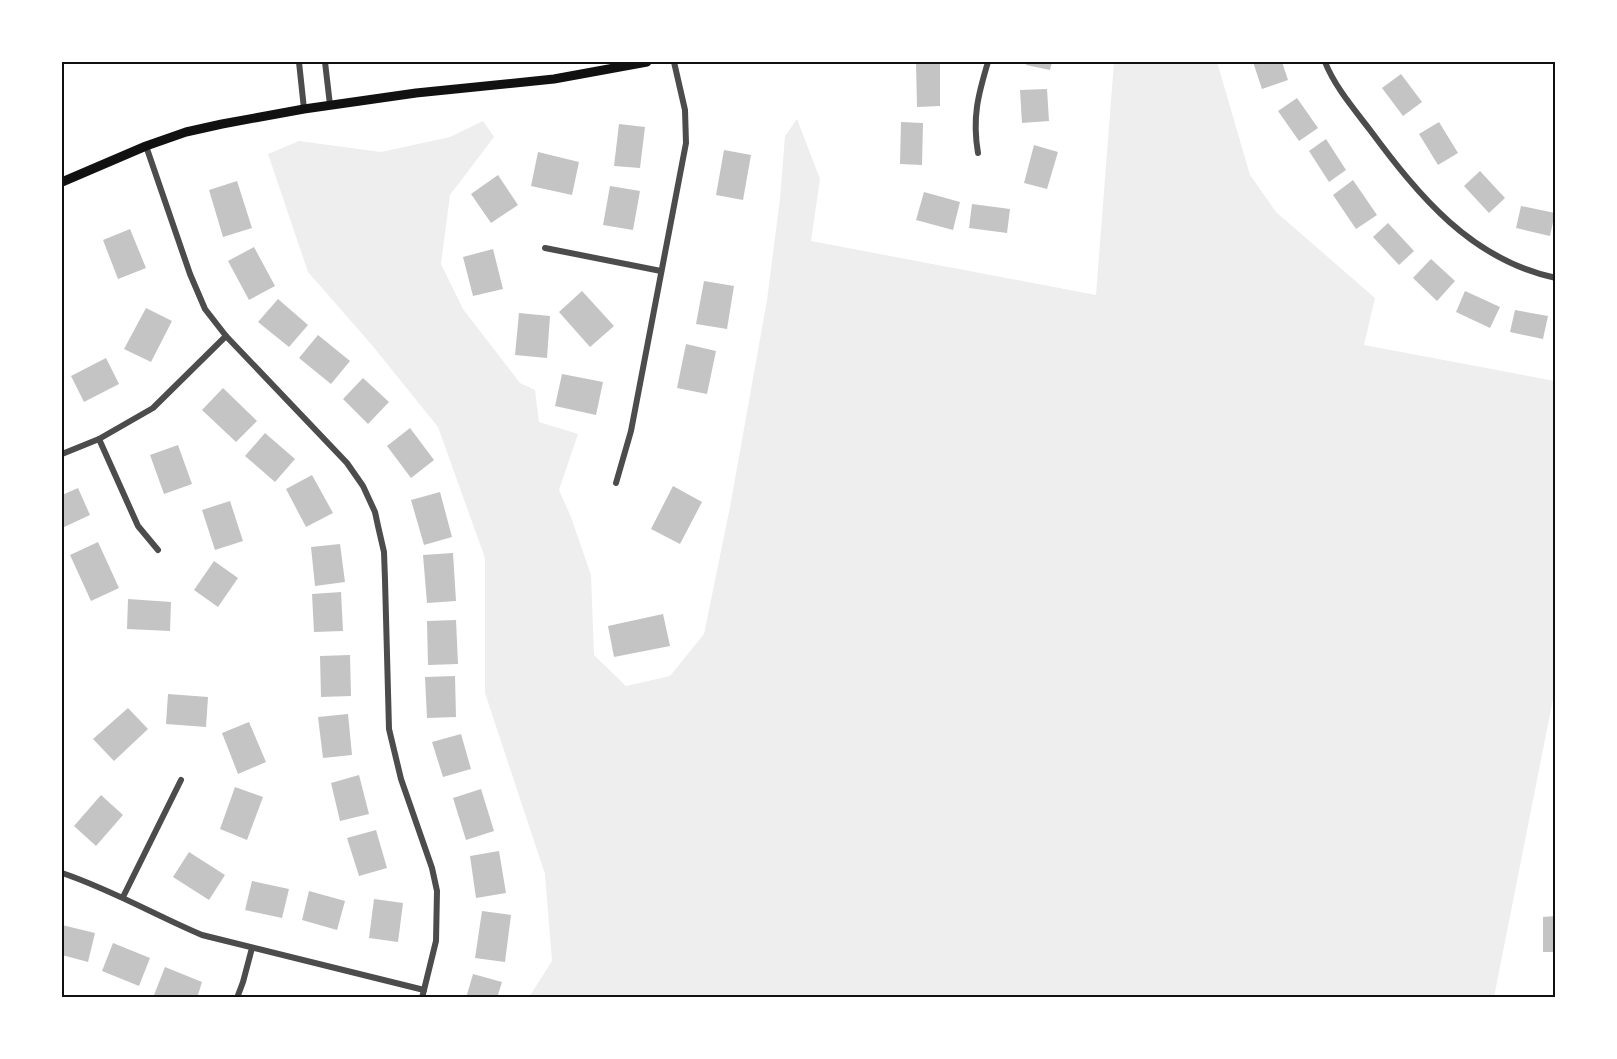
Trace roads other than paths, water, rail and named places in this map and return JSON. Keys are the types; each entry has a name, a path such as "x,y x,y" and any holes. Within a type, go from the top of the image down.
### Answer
{"main road":[{"path":"62,182 146,146 222,124 304,109 416,93 554,79 647,62"}],"street":[{"path":"299,62 304,109"},
{"path":"325,62 330,105"},
{"path":"616,483 631,431 686,143 685,110 674,62"},
{"path":"978,153 974,131 975,112 988,62"},
{"path":"1325,62 1340,88 1396,165 1439,214 1462,234 1491,252 1528,270 1556,278"},
{"path":"62,873 123,897 168,921 202,935 423,994 436,941 437,891 432,868 401,779 389,729 384,552 375,512 363,486 348,463 226,336 205,309 146,146"},
{"path":"545,248 661,271"},
{"path":"62,454 99,439 153,408 226,336"},
{"path":"99,439 138,526 158,550"},
{"path":"123,897 181,780"},
{"path":"237,998 252,948"}]}
